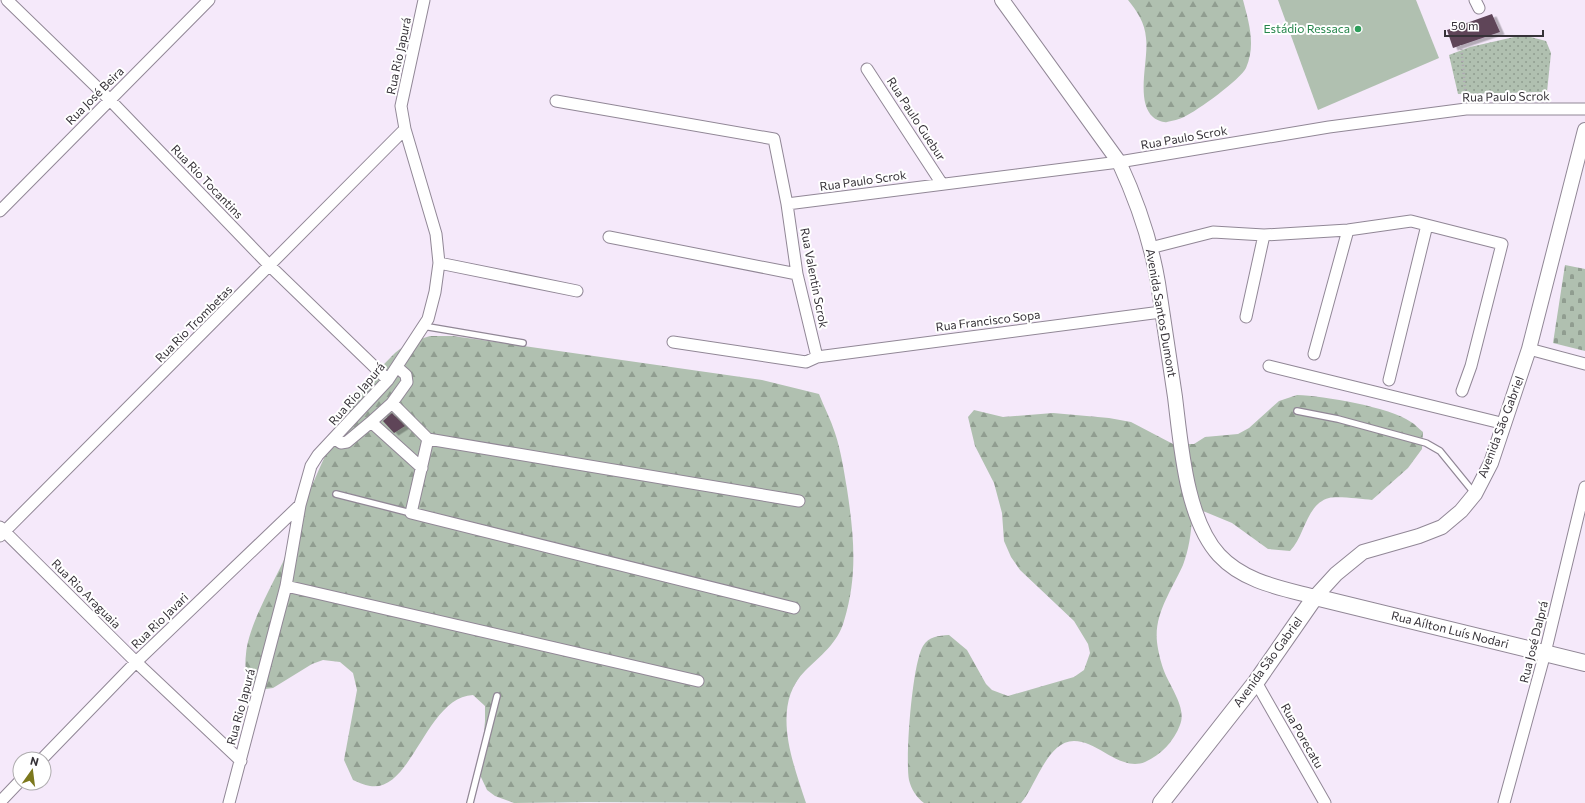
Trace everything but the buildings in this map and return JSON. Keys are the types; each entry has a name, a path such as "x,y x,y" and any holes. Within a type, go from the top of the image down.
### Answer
{"main road":[{"name":"Rua Aílton Luís Nodari","path":"1315,597 1585,663"},
{"name":"Avenida São Gabriel","path":"1161,803 1256,682 1315,597"}],"street":[{"name":"Rua Rio Tocantins","path":"7,0 109,99 270,266 388,380"},
{"name":"Rua José Beira","path":"0,211 109,99 209,0"},
{"name":"Rua Rio Japurá","path":"229,803 286,586 300,506 311,466 318,455 335,439 388,380 428,319 435,292 439,263 436,234 405,129 401,106 424,0"},
{"name":"Avenida Santos Dumont","path":"1002,0 1119,162 1133,192 1150,248 1158,283 1161,312 1192,503 1204,535 1219,555 1237,571 1262,583 1315,597"},
{"name":"Rua Paulo Guebur","path":"867,69 942,184"},
{"name":"Rua Valentin Scrok","path":"556,101 774,139 787,204 797,274 817,357"},
{"name":"Rua Paulo Scrok","path":"787,204 1119,162 1329,126 1466,109 1585,109"},
{"name":"Rua Rio Trombetas","path":"2,531 270,266 405,129"},
{"name":"Avenida São Gabriel","path":"1315,597 1336,574 1359,556 1442,527 1461,511 1475,494 1491,463 1530,349 1585,130"},
{"path":"1150,248 1213,232 1264,235 1348,230 1411,221 1502,244 1471,366 1462,391"},
{"path":"1389,380 1427,225"},
{"path":"1314,354 1348,230"},
{"path":"1246,317 1264,235"},
{"path":"609,237 797,274"},
{"path":"439,263 577,291"},
{"name":"Rua Francisco Sopa","path":"673,342 806,362 817,357 1161,312"},
{"path":"1530,349 1585,364"},
{"path":"1269,366 1505,424"},
{"path":"335,439 341,443 347,442 392,403 407,382 406,375 397,367"},
{"path":"392,403 428,439 799,501"},
{"path":"371,422 422,468"},
{"path":"428,439 411,513 794,608"},
{"name":"Rua José Dalprá","path":"1504,803 1545,653 1585,487"},
{"name":"Rua Rio Javari","path":"50,751 136,662 300,506"},
{"name":"Rua Rio Araguaia","path":"2,531 136,662 241,761"},
{"path":"286,586 698,681"},
{"name":"Rua Porecatu","path":"1256,682 1325,803"},
{"path":"0,802 12,790"}],"lane":[{"path":"423,326 523,343"},
{"path":"1297,410 1338,419 1426,443 1440,451 1475,494"},
{"path":"336,494 411,513"},
{"path":"470,803 497,696"}],"path":[{"path":"1461,45 1466,109"}],"green space":[{"path":"1128,0 1243,0 1251,42 1251,51 1246,68 1228,87 1190,114 1167,122 1162,122 1156,119 1148,110 1145,101 1144,79 1146,47 1144,27"},
{"name":"Estádio Ressaca","path":"1278,0 1416,0 1439,58 1318,110"},
{"path":"1523,35 1546,41 1551,53 1547,92 1458,94 1449,55 1470,47"},
{"path":"1565,265 1585,269 1585,351 1553,343"},
{"path":"430,336 453,336 762,380 819,394 833,428 842,461 853,539 853,571 848,604 841,629 833,643 805,671 794,685 789,701 787,718 791,753 806,803 514,803 495,796 487,790 480,775 485,706 473,695 457,700 443,711 409,761 397,775 385,784 370,786 353,780 344,760 357,690 353,673 340,662 323,660 312,664 273,688 257,690 249,677 245,665 251,632 255,620 283,562 300,515 329,448 363,389 377,372 395,353 404,346"},
{"path":"1297,395 1356,403 1373,407 1401,417 1412,423 1423,432 1422,449 1408,468 1372,500 1338,497 1321,501 1306,521 1295,545 1290,551 1268,549 1232,523 1203,511 1192,518 1185,559 1161,611 1157,631 1157,646 1162,664 1180,705 1182,718 1171,742 1156,756 1145,762 1136,764 1118,760 1083,742 1074,741 1065,743 1056,748 1049,756 1021,803 924,803 921,801 911,787 909,780 908,753 910,712 916,672 919,656 923,646 928,640 934,637 949,635 967,650 986,684 992,690 1008,696 1074,677 1084,670 1090,653 1088,644 1074,621 1020,570 1011,557 1004,541 1002,513 994,483 975,446 968,417 974,410 1003,417 1053,413 1109,418 1131,422 1173,444 1194,444 1205,437 1238,434 1249,428 1279,401"}],"place":[{"name":"Estádio Ressaca","path":"1358,29"}]}
